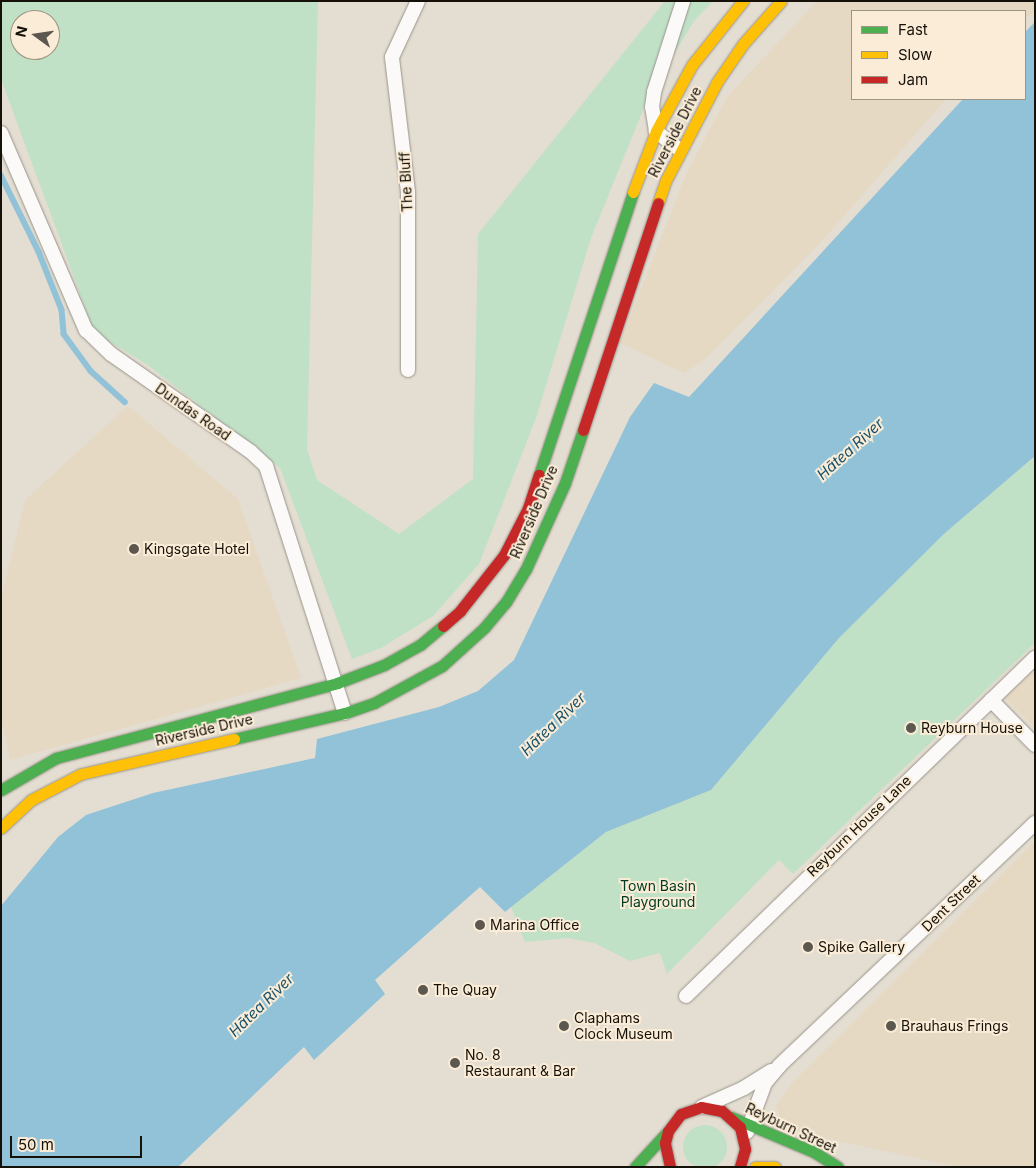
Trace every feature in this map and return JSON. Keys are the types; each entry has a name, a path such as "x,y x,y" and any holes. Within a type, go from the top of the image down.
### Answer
{"main road":[{"name":"Riverside Drive","path":"1,790 56,758 337,683 384,665 420,645 460,611 504,555 541,476 626,211 656,131 692,65 743,1"},
{"name":"Riverside Drive","path":"1,828 30,800 81,774 345,713 403,689 442,666 484,628 506,602 526,569 565,483 652,217 680,150 743,44 781,1"},
{"name":"Reyburn Street","path":"701,1107 717,1109 731,1117 814,1152 838,1167"},
{"path":"635,1167 681,1114 701,1107"},
{"path":"731,1117 744,1140 740,1167"},
{"path":"668,1130 665,1143 670,1167"},
{"path":"755,1167 775,1167"}],"street":[{"name":"The Bluff","path":"408,370 408,192 392,56 418,1"},
{"path":"680,150 656,131 652,107 654,92 683,1"},
{"name":"Dundas Road","path":"1,133 5,157 86,330 111,354 251,452 266,466 337,683 345,713"},
{"name":"Reyburn House Lane","path":"686,996 1035,658"},
{"path":"991,700 1035,745"},
{"name":"Dent Street","path":"744,1140 765,1083 780,1065 1035,823"},
{"name":"Dent Street","path":"701,1107 744,1088 780,1065"}],"shaded area":[{"path":"817,1 1035,1 1035,11 1026,18 1026,10 851,10 851,100 945,100 821,242 704,360 684,373 620,343 687,172 727,97"},
{"name":"Kingsgate Hotel","path":"128,406 238,499 301,678 10,760 1,718 1,598 25,500"},
{"path":"1035,658 1035,728 1003,696"},
{"path":"1035,841 1035,1167 958,1167 806,1134 781,1120 776,1105 792,1083"}],"green space":[{"path":"1,1 318,1 307,449 317,480 399,534 473,479 478,234 665,1 713,1 694,21 648,98 591,238 536,418 479,564 433,616 381,648 352,659 280,468 149,366 94,332 1,79"},
{"name":"Town Basin Playground","path":"1035,456 1035,643 793,874 779,860 667,974 660,953 630,961 594,943 568,938 525,942 511,907 606,832 711,790 839,638 945,533"},
{"path":"705,1125 717,1129 723,1135 727,1147 723,1159 717,1165 705,1169 693,1165 687,1159 683,1147 687,1135 693,1129"}],"water":[{"name":"Hātea River","path":"1035,22 1035,456 945,533 839,638 711,790 606,832 505,912 480,887 375,980 385,994 314,1060 304,1047 178,1167 1,1167 1,906 58,837 86,815 153,793 315,758 317,739 439,707 478,691 514,660 630,417 654,383 689,397 962,100 1026,100 1026,31"}],"waterway":[{"path":"1,175 39,252 62,310 64,334 91,371 125,402"}],"traffic: fast":[{"path":"539,475 633,192"},
{"path":"234,739 345,713 374,703 442,666 484,628 506,602 526,569 565,483 583,430"},
{"path":"1,790 56,758 337,683 384,665 420,645 443,626"},
{"path":"731,1117 814,1152 838,1167"},
{"path":"635,1167 668,1131"}],"traffic: slow":[{"path":"633,192 656,131 692,65 743,1"},
{"path":"658,203 666,180 717,82 743,44 781,1"},
{"path":"1,828 31,800 81,774 234,739"},
{"path":"755,1167 775,1167"}],"traffic: jam":[{"path":"583,430 658,203"},
{"path":"443,626 460,611 504,555 528,508 539,475"},
{"path":"670,1167 665,1143 668,1131 681,1114 701,1107 722,1111 740,1127 745,1149 740,1167"}],"place":[{"name":"Kingsgate Hotel","path":"134,549"},
{"name":"Reyburn House","path":"911,728"},
{"name":"Marina Office","path":"480,925"},
{"name":"Spike Gallery","path":"808,947"},
{"name":"The Quay","path":"423,990"},
{"name":"Claphams Clock Museum","path":"564,1026"},
{"name":"Brauhaus Frings","path":"891,1026"},
{"name":"No. 8 Restaurant & Bar","path":"455,1063"}]}
